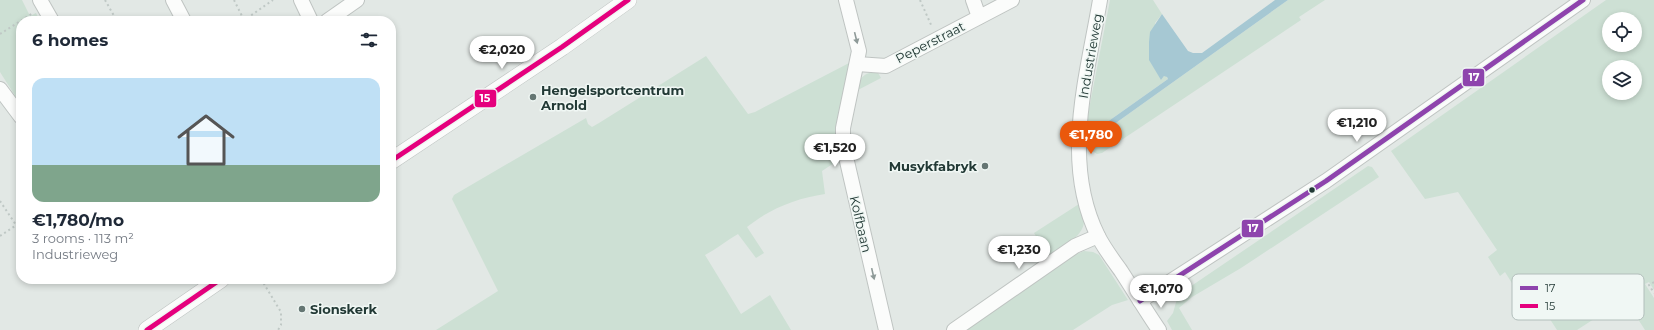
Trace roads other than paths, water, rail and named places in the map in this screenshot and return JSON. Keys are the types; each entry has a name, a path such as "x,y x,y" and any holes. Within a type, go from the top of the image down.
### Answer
{"street":[{"path":"173,0 181,16"},
{"path":"301,0 309,16"},
{"path":"334,16 357,0"},
{"path":"396,158 562,47 628,0"},
{"name":"Kolfbaan","path":"846,0 859,50 843,128 843,144 886,330"},
{"name":"Peperstraat","path":"973,0 979,17"},
{"name":"Peperstraat","path":"857,64 886,66 1012,0"},
{"name":"Industrieweg","path":"1100,0 1082,104 1078,142 1079,170 1088,211 1098,236 1159,330"},
{"path":"1140,301 1326,181 1583,0"},
{"path":"42,3 49,16"},
{"path":"0,89 16,110"},
{"path":"954,330 1075,246 1098,236"},
{"path":"147,330 214,284"}],"water":[{"path":"1275,0 1288,0 1106,130 1103,125 1168,79 1164,76 1161,80 1149,60 1150,32 1162,14 1188,51 1193,53 1202,53"}],"place":[{"name":"Hengelsportcentrum Arnold","path":"533,97"},
{"name":"Musykfabryk","path":"985,166"},
{"name":"Sionskerk","path":"302,309"}]}
